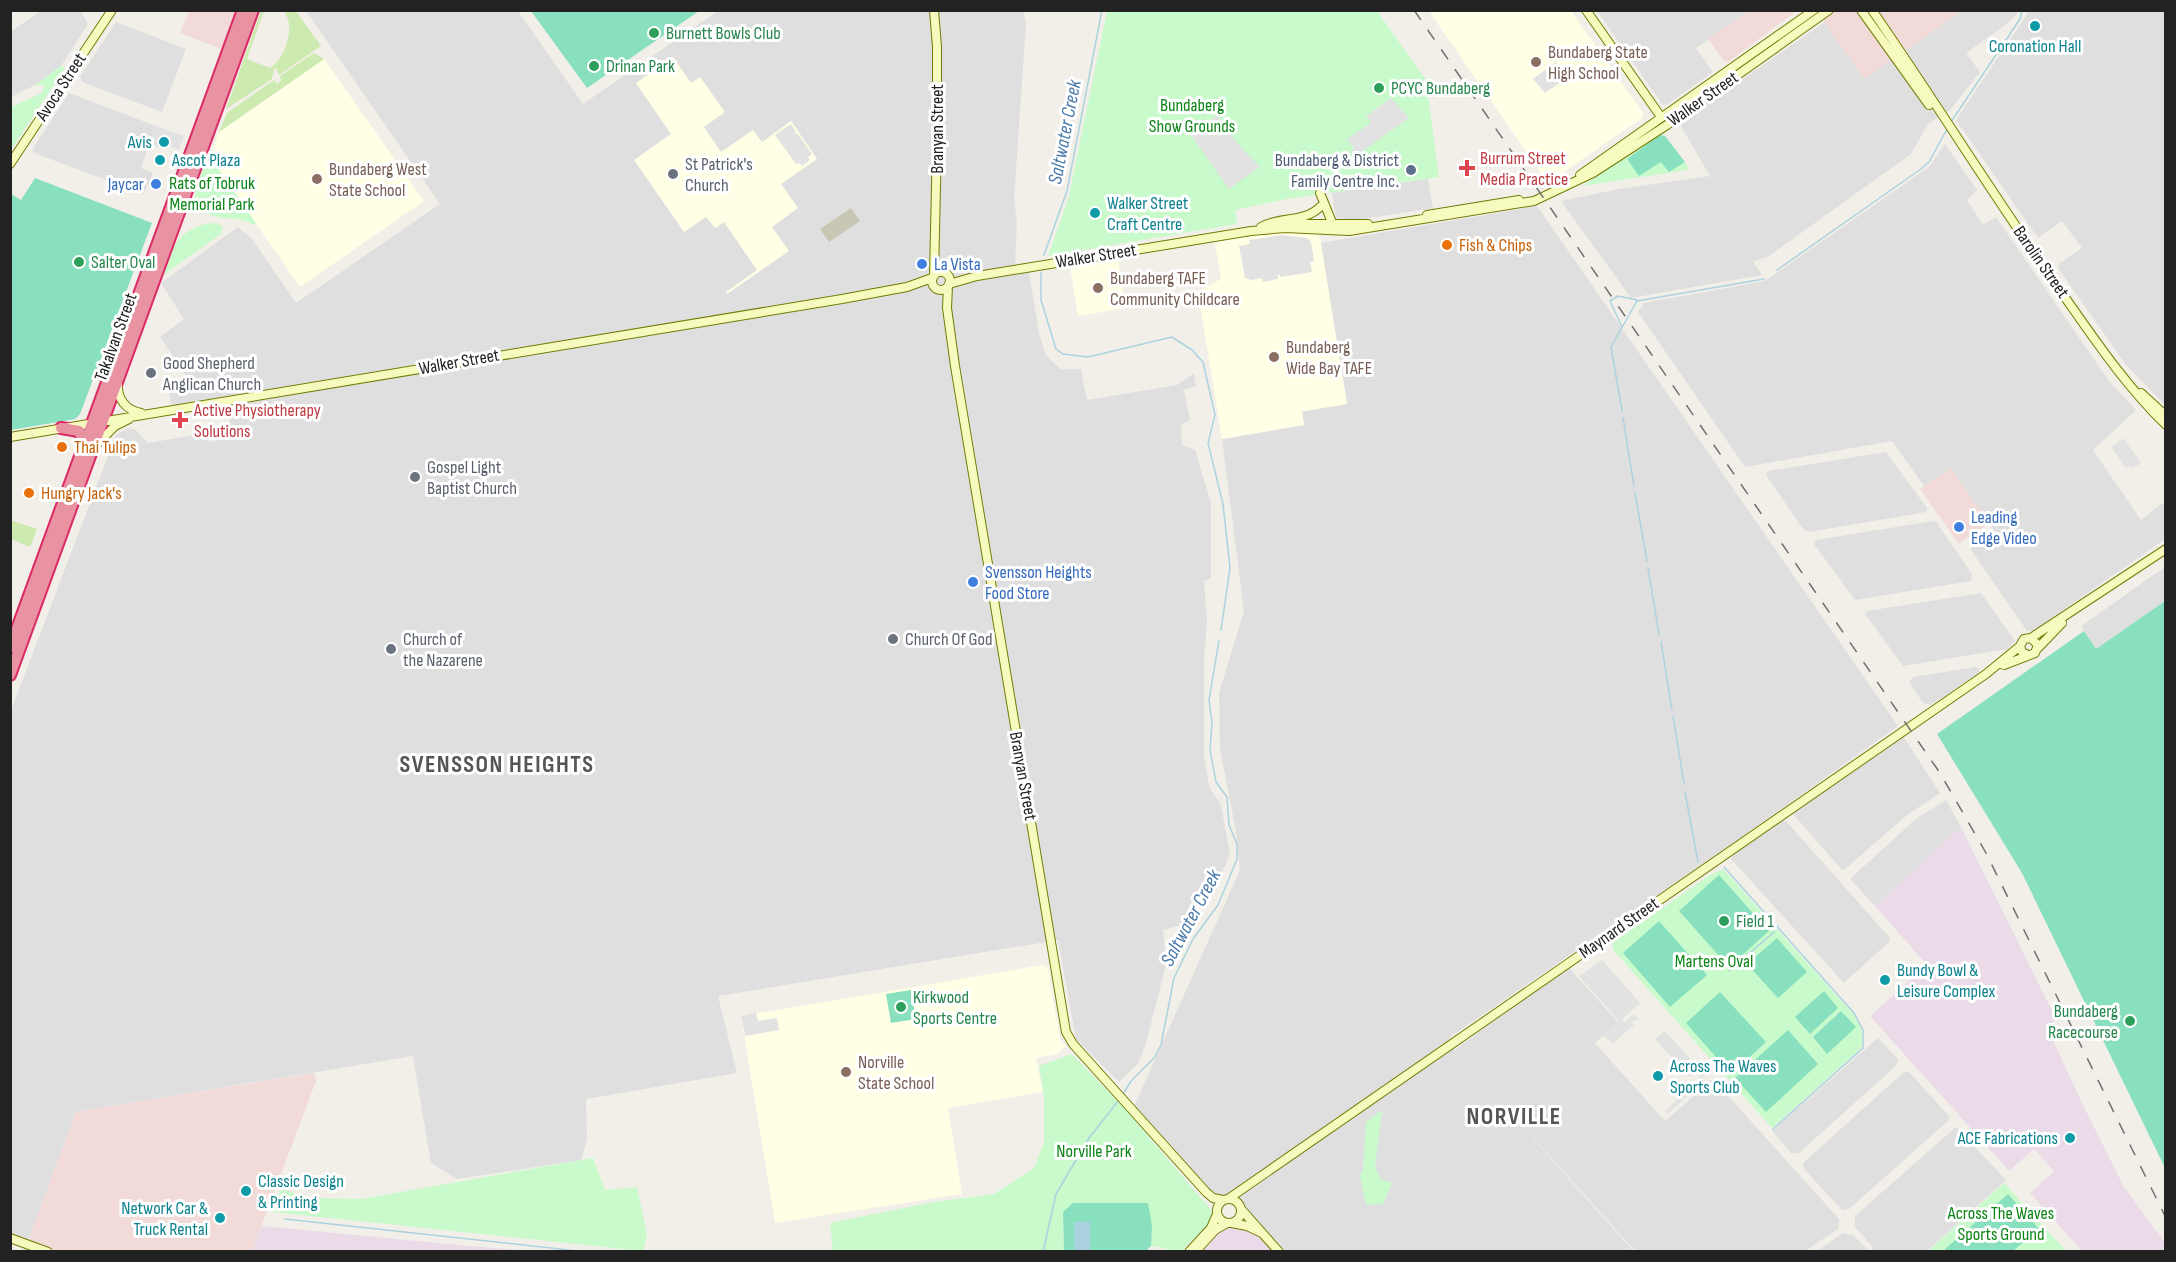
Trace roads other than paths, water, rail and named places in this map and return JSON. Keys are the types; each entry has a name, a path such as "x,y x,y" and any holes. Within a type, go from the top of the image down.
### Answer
{"highway":[{"name":"Takalvan Street","path":"10,675 243,10"},
{"name":"Takalvan Street","path":"98,421 118,379 253,10"},
{"path":"61,428 79,431 89,448"},
{"name":"Takalvan Street","path":"10,648 89,448"}],"main road":[{"name":"Avoca Street","path":"10,164 112,10"},
{"name":"Branyan Street","path":"934,10 937,47 936,247 933,277 947,308"},
{"path":"1586,10 1661,117"},
{"name":"Walker Street","path":"1573,182 1814,10"},
{"name":"Walker Street","path":"10,437 907,287 936,288 976,276 1251,231 1319,227 1371,229 1514,206 1541,197 1593,173 1667,125 1829,10"},
{"name":"Barolin Street","path":"1861,10 1916,88 1947,127"},
{"name":"Barolin Street","path":"1872,10 1947,127 2120,374 2166,425"},
{"path":"1901,52 1903,64 1916,88"},
{"path":"1320,192 1333,225"},
{"name":"Walker Street","path":"1251,231 1261,227 1294,222 1319,227 1378,223 1541,197"},
{"path":"1261,227 1275,221 1310,215 1320,207"},
{"name":"Branyan Street","path":"936,247 949,285 947,308 1065,1029 1070,1040 1206,1192 1213,1198 1225,1200"},
{"name":"Walker Street","path":"907,287 945,273 976,276"},
{"name":"Barolin Street","path":"2120,374 2166,417"},
{"path":"118,379 119,397 127,407 138,412 159,412"},
{"path":"89,448 115,426 142,415"},
{"path":"2072,613 2034,654 2028,655 2022,652 2020,646 2024,639 2031,638 2072,613 2166,549"},
{"path":"2031,638 2036,642 2038,648"},
{"name":"Maynard Street","path":"1225,1200 1986,674 2020,646"},
{"name":"Maynard Street","path":"1986,674 2028,655"},
{"name":"Maynard Street","path":"1241,1208 1243,1195 1253,1182"},
{"name":"Branyan Street","path":"1206,1192 1217,1213"},
{"path":"1189,1251 1210,1228 1225,1200 1235,1200 1279,1251"},
{"path":"1195,1251 1215,1230 1238,1219 1241,1208"},
{"path":"1217,1213 1230,1223 1247,1226 1264,1235"},
{"path":"10,1238 48,1251"}],"water":[{"path":"1074,1222 1090,1222 1090,1251 1074,1251"}],"waterway":[{"name":"Saltwater Creek","path":"1044,255 1067,191 1102,10"},
{"path":"1951,122 2020,19 2022,10"},
{"path":"1777,270 1921,169 1929,162 1947,129"},
{"name":"Saltwater Creek","path":"1041,273 1041,300 1056,349 1063,354 1088,357 1172,337 1192,350 1203,362 1215,415 1208,443 1223,504 1230,568 1221,630"},
{"path":"1622,411 1611,347 1637,301 1764,279"},
{"path":"1622,327 1610,301 1618,296 1637,300"},
{"path":"1623,418 1634,486"},
{"path":"1635,493 1647,561"},
{"path":"1648,568 1659,634"},
{"name":"Saltwater Creek","path":"1122,1096 1131,1081 1154,1058 1161,1045 1174,978 1193,939 1218,905 1237,859 1237,844 1229,825 1227,797 1216,782 1210,750 1212,723 1209,700 1219,640"},
{"path":"1661,642 1672,710"},
{"path":"1673,716 1684,784"},
{"path":"1685,792 1698,862"},
{"path":"1724,867 1854,1013 1863,1030 1863,1048 1773,1129"},
{"path":"1729,971 1774,932"},
{"name":"Saltwater Creek","path":"1043,1252 1056,1194 1089,1138 1119,1100"},
{"path":"285,1219 587,1252"}],"railway":[{"path":"1414,10 1940,773 1986,853 2166,1218"}],"place":[{"name":"Coronation Hall","path":"2035,26"},
{"name":"Burnett Bowls Club","path":"654,33"},
{"name":"Bundaberg State High School","path":"1536,62"},
{"name":"Drinan Park","path":"594,66"},
{"name":"PCYC Bundaberg","path":"1379,88"},
{"name":"Avis","path":"164,142"},
{"name":"Ascot Plaza","path":"160,160"},
{"name":"Burrum Street Media Practice","path":"1467,168"},
{"name":"Bundaberg & District Family Centre Inc.","path":"1411,170"},
{"name":"St Patrick's Church","path":"673,174"},
{"name":"Bundaberg West State School","path":"317,179"},
{"name":"Jaycar","path":"156,184"},
{"name":"Walker Street Craft Centre","path":"1095,213"},
{"name":"Fish & Chips","path":"1447,245"},
{"name":"Salter Oval","path":"79,262"},
{"name":"La Vista","path":"922,264"},
{"name":"Bundaberg TAFE Community Childcare","path":"1098,288"},
{"name":"Bundaberg Wide Bay TAFE","path":"1274,357"},
{"name":"Good Shepherd Anglican Church","path":"151,373"},
{"name":"Active Physiotherapy Solutions","path":"180,420"},
{"name":"Thai Tulips","path":"62,447"},
{"name":"Gospel Light Baptist Church","path":"415,477"},
{"name":"Hungry Jack's","path":"29,493"},
{"name":"Leading Edge Video","path":"1959,527"},
{"name":"Svensson Heights Food Store","path":"973,582"},
{"name":"Church Of God","path":"893,639"},
{"name":"Church of the Nazarene","path":"391,649"},
{"name":"Field 1","path":"1724,921"},
{"name":"Bundy Bowl & Leisure Complex","path":"1885,980"},
{"name":"Kirkwood Sports Centre","path":"901,1007"},
{"name":"Bundaberg Racecourse","path":"2130,1021"},
{"name":"Norville State School","path":"846,1072"},
{"name":"Across The Waves Sports Club","path":"1658,1076"},
{"name":"ACE Fabrications","path":"2070,1138"},
{"name":"Classic Design & Printing","path":"246,1191"},
{"name":"Network Car & Truck Rental","path":"220,1218"}],"district":[{"name":"SVENSSON HEIGHTS","path":"497,764"},
{"name":"NORVILLE","path":"1514,1116"}],"park label":[{"name":"Bundaberg Show Grounds","path":"1192,115"},
{"name":"Rats of Tobruk Memorial Park","path":"212,193"},
{"name":"Martens Oval","path":"1714,961"},
{"name":"Norville Park","path":"1094,1151"},
{"name":"Across The Waves Sports Ground","path":"2001,1223"}]}
